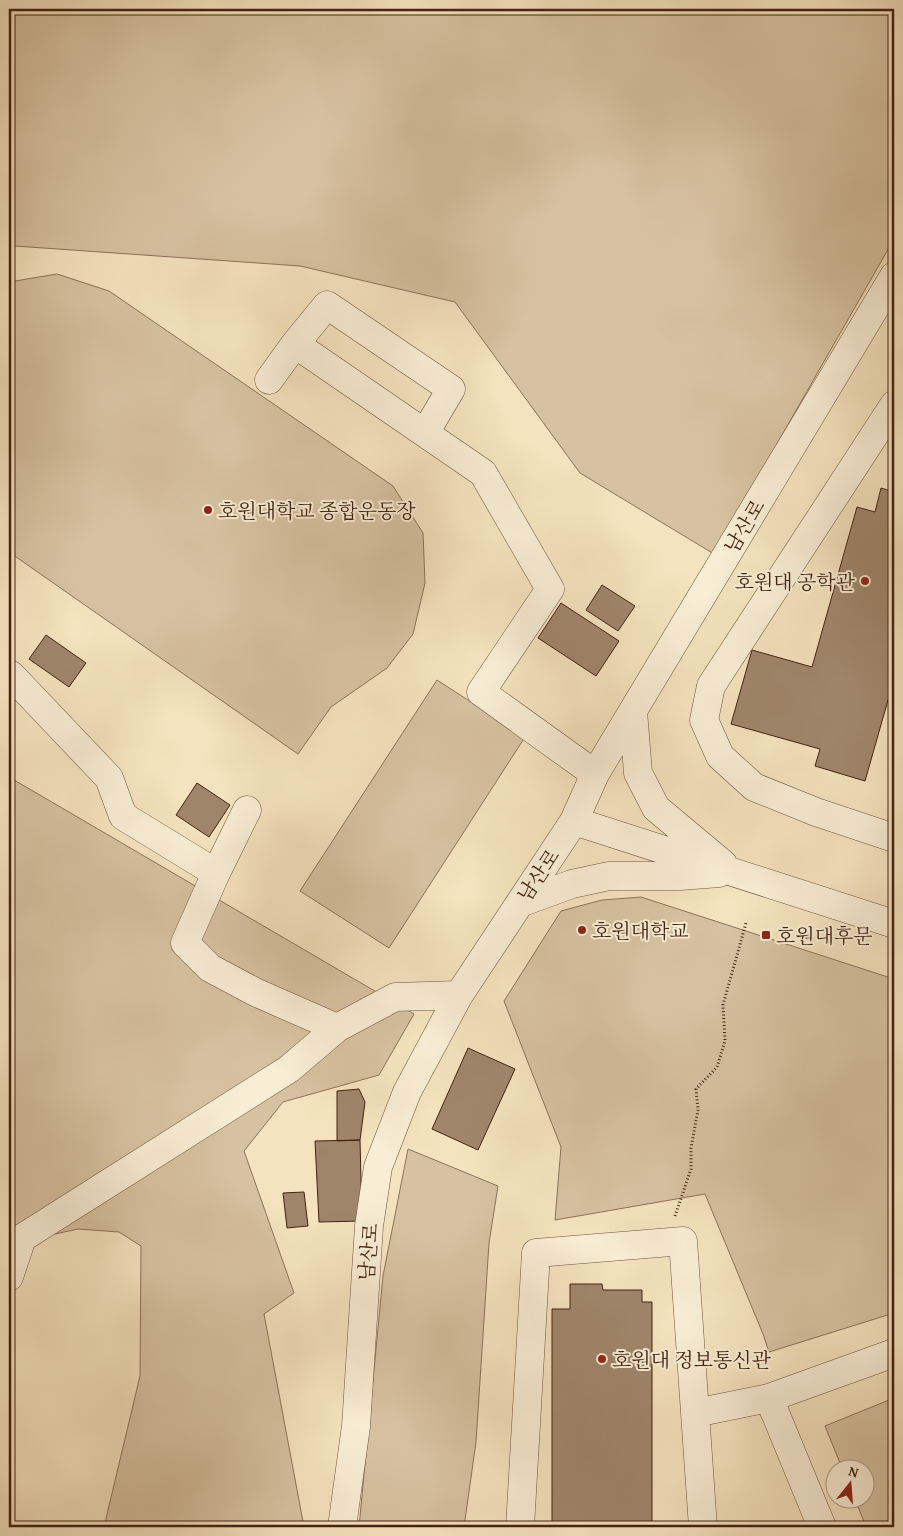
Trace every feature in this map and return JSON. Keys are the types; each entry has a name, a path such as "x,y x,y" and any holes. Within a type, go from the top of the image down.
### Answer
{"street":[{"name":"남산로","path":"342,1527 356,1426 369,1226 378,1167 408,1092 459,995 574,821 595,774 894,276"},
{"path":"269,380 327,305 451,390 425,434"},
{"path":"295,344 483,473 550,590 481,692 595,774"},
{"path":"894,406 711,686 704,720 720,756 754,787 816,812 894,838"},
{"path":"11,675 109,778 123,816 216,873"},
{"path":"633,711 638,773 656,808 733,872"},
{"path":"247,810 185,943 210,968 255,992 337,1028"},
{"path":"574,821 894,924"},
{"path":"520,903 572,884 609,876 680,876 733,872"},
{"path":"9,1277 22,1238 289,1069 337,1028 395,996 459,995"},
{"path":"520,1527 536,1253 683,1241 703,1527"},
{"path":"695,1413 769,1398 894,1353"},
{"path":"769,1398 822,1527"}],"path":[{"path":"675,1216 691,1168 698,1110 696,1089 717,1067 725,1041 723,1005 746,923"}],"shaded area":[{"path":"9,9 894,9 894,239 714,554 580,473 455,302 300,266 15,246 9,248"},
{"name":"호원대학교 종합운동장","path":"57,274 109,291 393,486 423,533 425,583 413,634 387,668 331,707 298,754 9,552 9,282"},
{"path":"437,680 525,737 389,948 300,891"},
{"path":"9,777 414,1014 379,1075 283,1102 244,1151 294,1293 264,1314 304,1527 104,1527 140,1376 141,1246 119,1232 78,1229 9,1244"},
{"path":"641,897 894,979 894,1313 769,1352 705,1194 555,1220 561,1147 504,1001 561,911 602,900"},
{"path":"408,1149 498,1186 489,1243 476,1442 464,1527 359,1527 383,1276"},
{"path":"894,1398 894,1527 866,1527 859,1508 876,1508 876,1458 838,1458 825,1426"}],"building":[{"name":"호원대 공학관","path":"881,488 894,492 894,679 865,781 815,766 820,749 731,724 752,650 812,667 857,507 875,512"},
{"path":"602,585 635,606 618,631 586,610"},
{"path":"561,603 619,641 596,676 538,638"},
{"path":"46,635 86,663 69,687 29,659"},
{"path":"197,783 230,805 209,837 176,815"},
{"path":"468,1048 515,1069 478,1150 432,1129"},
{"path":"359,1089 365,1102 360,1140 337,1141 337,1091"},
{"path":"360,1140 362,1221 319,1222 315,1141"},
{"path":"304,1192 308,1226 287,1228 283,1193"},
{"name":"호원대 정보통신관","path":"570,1284 602,1284 603,1290 642,1290 642,1302 652,1302 652,1527 552,1527 552,1309 570,1309"}],"place":[{"name":"호원대학교 종합운동장","path":"208,510"},
{"name":"호원대 공학관","path":"865,581"},
{"name":"호원대학교","path":"582,930"},
{"name":"호원대후문","path":"766,935"},
{"name":"호원대 정보통신관","path":"602,1359"}]}
